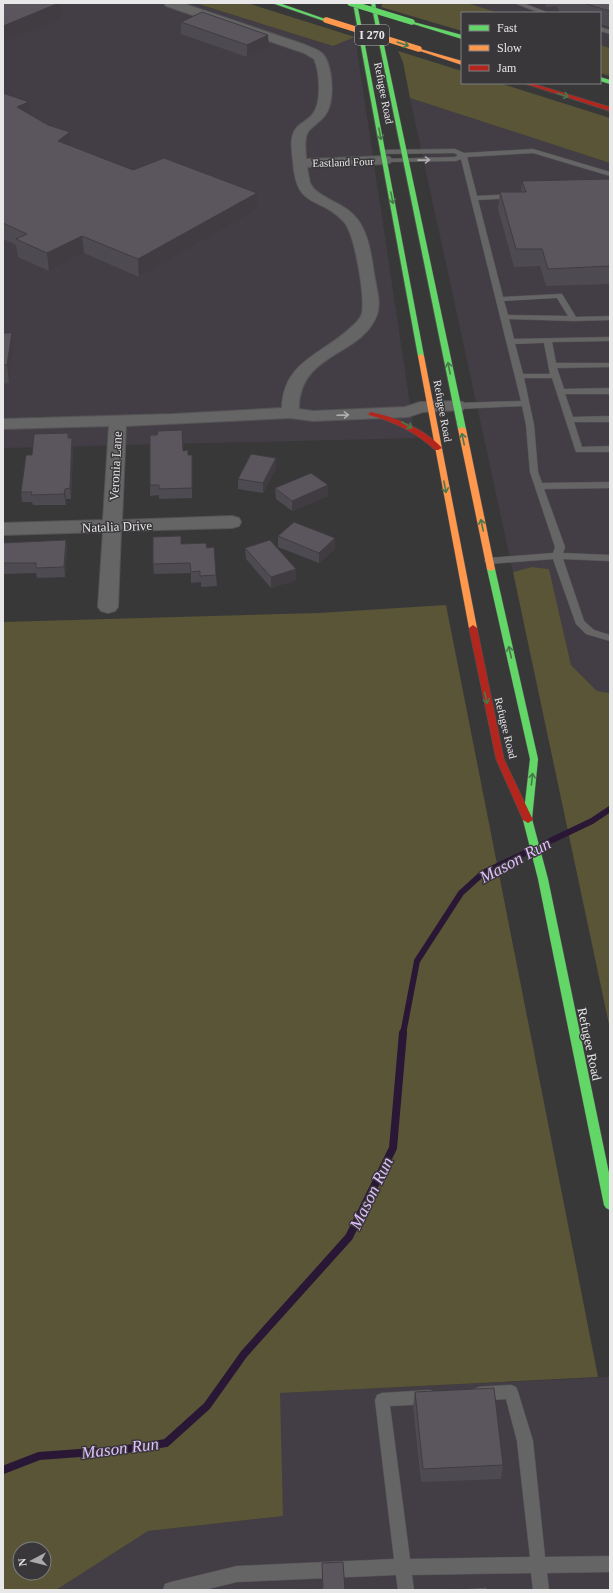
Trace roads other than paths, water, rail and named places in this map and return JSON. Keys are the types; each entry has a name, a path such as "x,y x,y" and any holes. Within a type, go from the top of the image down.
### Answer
{"main road":[{"name":"I 270","path":"274,3 461,63"},
{"name":"I 270","path":"350,3 461,37"},
{"name":"Refugee Road","path":"355,3 384,156 425,406 438,448 484,692 500,759 528,818 532,834 610,1205"},
{"name":"Refugee Road","path":"373,3 489,561 534,759 528,818"},
{"path":"529,84 610,109"},
{"path":"371,414 400,420 418,431 438,448"}],"street":[{"path":"170,3 313,53 320,58 324,71 324,107 320,115 299,132 298,137 302,177 308,190 343,213 355,226 372,305 370,314 360,329 353,336 310,362 294,386 291,396 290,413"},
{"name":"Eastland Four","path":"300,159 384,156"},
{"path":"294,386 298,395 304,399 327,403 406,401 425,406 457,406"},
{"path":"290,413 327,403"},
{"path":"3,424 118,421 290,413 313,416 371,414 408,412 425,406"},
{"name":"Veronia Lane","path":"108,607 118,421"},
{"name":"Natalia Drive","path":"3,529 232,522"}],"lane":[{"path":"517,3 543,12"},
{"path":"384,156 405,156 455,151 463,155 533,150 610,174"},
{"path":"463,155 520,376 530,425 534,472 560,547 557,556 579,622 590,632 610,638"},
{"path":"474,198 522,195"},
{"path":"500,299 559,296 574,319"},
{"path":"505,317 574,319 610,318"},
{"path":"512,342 610,339"},
{"path":"547,340 555,376 580,450 610,449"},
{"path":"553,366 610,365"},
{"path":"520,376 555,376"},
{"path":"561,392 610,391"},
{"path":"457,406 526,403"},
{"path":"570,420 610,419"},
{"path":"539,486 610,485"},
{"path":"489,561 557,556 610,558"},
{"path":"466,1394 511,1392 525,1440 541,1590"},
{"path":"406,1590 382,1400 443,1396"},
{"path":"171,1590 237,1574 403,1567 610,1564"}],"waterway":[{"name":"Mason Run","path":"403,1034 417,961 461,893 483,873 592,821 610,809"},
{"name":"Mason Run","path":"3,1470 39,1456 121,1450 166,1443 207,1406 244,1354 349,1237 393,1148 403,1033"}]}
